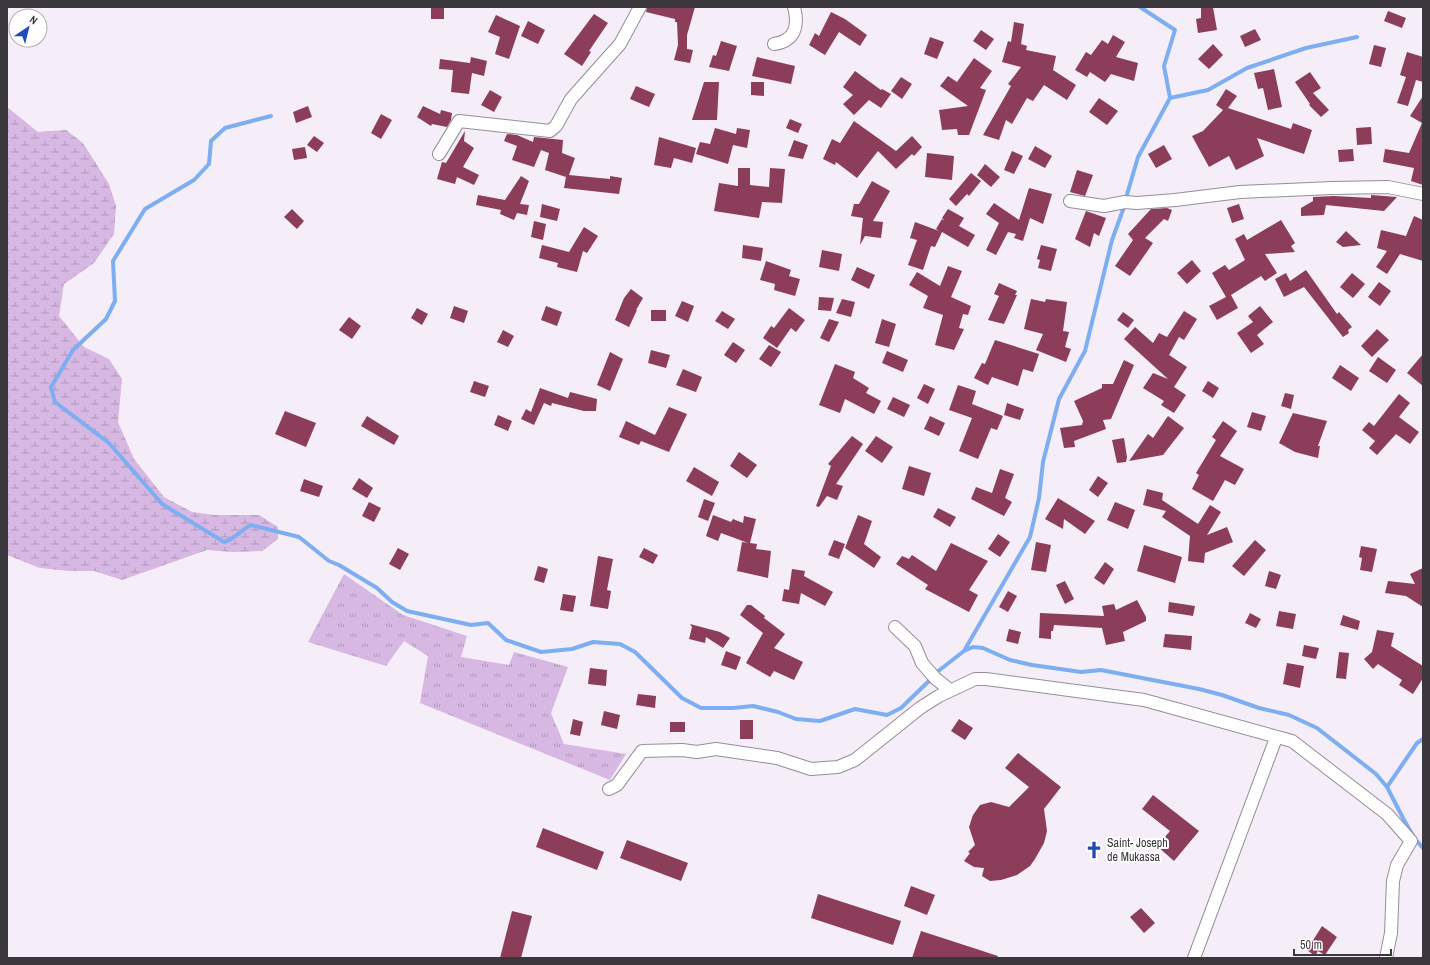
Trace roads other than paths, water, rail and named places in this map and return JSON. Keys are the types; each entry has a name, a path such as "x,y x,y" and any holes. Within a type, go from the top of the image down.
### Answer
{"street":[{"path":"439,154 459,121 550,131 556,126 571,99 620,44 640,7"},
{"path":"774,44 785,42 793,34 797,22 794,7"},
{"path":"1070,201 1104,206 1125,202 1137,203 1167,201 1240,192 1332,188 1388,187 1423,194"},
{"path":"895,627 915,646 922,663 928,670 936,679 950,690"},
{"path":"609,789 617,785 642,751 682,750 698,752 716,749 777,758 811,769 838,767 855,760 920,708 950,690 975,679 986,679 1144,700 1276,738 1292,741 1359,794 1387,814 1411,842 1397,865 1393,881 1391,933 1386,958"},
{"path":"1194,958 1276,738"}],"waterway":[{"path":"1126,198 1138,157 1170,98 1164,66 1175,30 1140,7"},
{"path":"1170,98 1208,90 1247,68 1306,48 1357,37"},
{"path":"271,116 225,128 211,141 209,164 194,180 145,209 113,261 115,301 106,319 73,350 51,387 55,402 109,443 162,504 224,542 251,525 299,537 329,561 339,565 377,588 392,602 407,611 471,625 488,623 506,640 541,652 572,649 593,642 620,644 635,652 682,698 701,708 733,708 753,706 778,712 796,719 820,721 855,709 887,715 901,708 931,679"},
{"path":"964,651 1030,537 1039,498 1043,462 1059,399 1085,351 1112,240 1124,207"},
{"path":"937,672 964,651 973,647 983,648 1010,660 1032,665 1081,672 1101,670 1199,689 1222,695 1259,708 1289,715 1317,728 1376,774 1387,787 1415,839 1423,848"},
{"path":"1387,787 1417,743 1423,739"}],"place":[{"name":"Saint- Joseph de Mukassa","path":"1094,850"}]}
